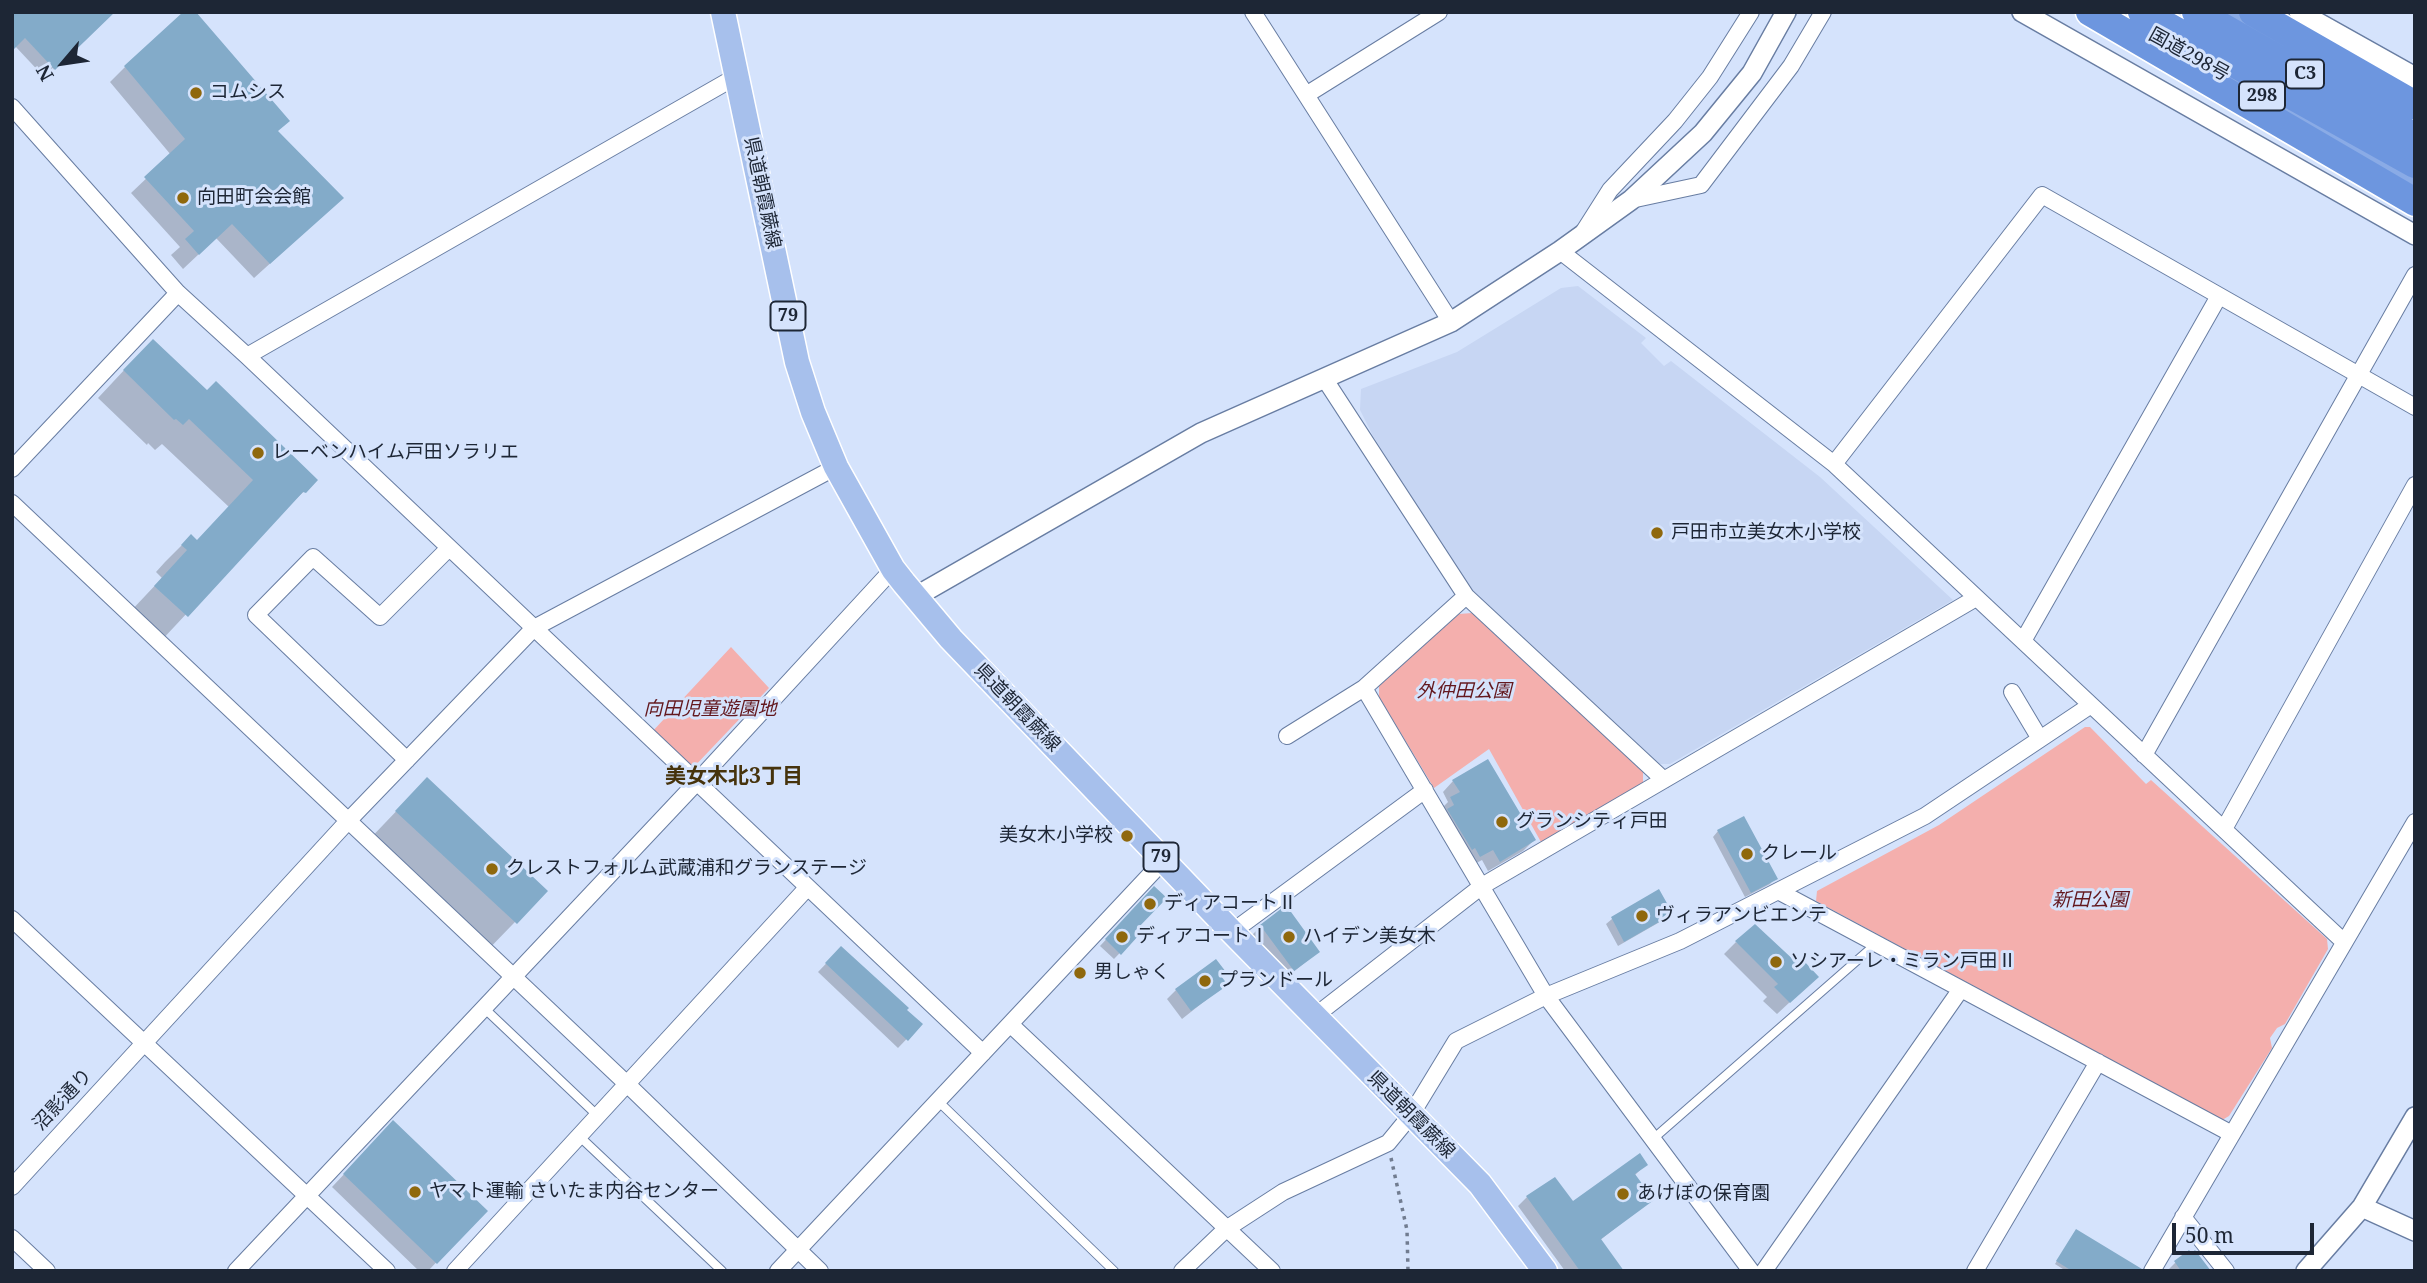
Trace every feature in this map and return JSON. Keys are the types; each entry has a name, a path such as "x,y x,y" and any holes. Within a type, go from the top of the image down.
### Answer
{"highway":[{"path":"2090,12 2415,202"},
{"name":"国道298号","path":"2109,12 2415,182"},
{"name":"C3","path":"2142,12 2415,164"},
{"name":"C3","path":"2196,12 2415,137"},
{"path":"2224,12 2415,120"},
{"path":"2253,12 2415,104"}],"main road":[{"name":"県道朝霞蕨線","path":"723,12 797,362 813,412 836,467 893,569 951,639 1231,932 1480,1184 1545,1271"}],"street":[{"path":"1253,12 1451,322"},
{"path":"1306,95 1439,12"},
{"path":"1581,236 1610,190 1675,121 1710,77 1751,12"},
{"path":"915,597 1201,433 1451,322 1560,251 1631,200 1703,133 1752,73 1786,12"},
{"path":"1631,200 1701,186 1791,66 1823,12"},
{"path":"2022,12 2415,235"},
{"path":"2299,12 2415,77"},
{"path":"247,356 737,76"},
{"path":"12,107 178,293 983,1053"},
{"path":"1834,464 2042,195 2415,407"},
{"path":"1560,251 1834,464 2344,942"},
{"path":"2144,755 2415,275"},
{"path":"12,469 178,293"},
{"path":"2023,641 2219,296"},
{"path":"1324,378 1466,596 1664,780"},
{"name":"沼影通り","path":"12,1186 348,821 534,628 836,467"},
{"path":"2224,829 2415,485"},
{"path":"12,503 820,1271"},
{"path":"407,760 256,615 313,557 380,617 449,548"},
{"path":"236,1271 696,783 893,569"},
{"path":"1287,736 1364,688 1466,596"},
{"path":"1315,1016 1482,887 1976,598"},
{"path":"1364,688 1546,996 1751,1271"},
{"path":"2012,692 2040,739"},
{"path":"1182,1271 1226,1228 1283,1192 1388,1143 1411,1115 1455,1041 1546,996 1679,941 1924,816 2091,705"},
{"path":"1231,932 1425,790"},
{"path":"2152,1271 2415,822"},
{"path":"779,1271 1164,860"},
{"path":"455,1271 807,888"},
{"path":"1778,891 2232,1134"},
{"path":"12,919 387,1271"},
{"path":"1764,1271 1962,989"},
{"path":"1010,1024 1272,1271"},
{"path":"1975,1271 2098,1062"},
{"path":"2306,1271 2362,1206 2415,1117"},
{"path":"2362,1206 2415,1231"},
{"path":"2183,1217 2226,1271"},
{"path":"12,1238 47,1271"}],"lane":[{"path":"1653,1139 1877,943"},
{"path":"484,1008 598,1116"},
{"path":"937,1101 1114,1271"},
{"path":"579,1136 722,1271"}],"path":[{"path":"1388,1143 1407,1230 1408,1271"}],"shaded area":[{"name":"戸田市立美女木小学校","path":"1578,286 1646,338 1641,343 1664,366 1671,361 1820,477 1953,600 1670,764 1659,764 1470,589 1373,436 1360,410 1361,389 1457,352 1561,288"}],"green space":[{"name":"外仲田公園","path":"1472,613 1643,772 1643,784 1541,842 1489,749 1434,788 1379,697 1379,685 1459,614"},
{"name":"向田児童遊園地","path":"731,647 769,688 691,770 651,733"},
{"name":"新田公園","path":"2085,727 2090,727 2146,784 2151,780 2327,939 2328,949 2285,1024 2277,1028 2270,1038 2272,1048 2229,1116 2222,1120 1816,901 1817,891 1939,825"}],"building":[{"path":"12,12 115,12 55,70 25,38 12,51"},
{"path":"183,12 196,12 290,121 278,131 344,198 270,264 232,224 199,255 185,239 194,231 144,177 185,139 124,66"},
{"name":"レーベンハイム戸田ソラリエ","path":"153,339 207,390 216,381 318,480 306,493 303,492 188,617 154,586 187,550 181,545 191,534 197,540 253,480 189,419 183,425 174,420 123,370"},
{"name":"グランシティ戸田","path":"1488,759 1536,840 1500,862 1493,850 1480,857 1475,848 1472,850 1447,809 1454,805 1450,797 1460,792 1452,780"},
{"name":"クレストフォルム武蔵浦和グランステージ","path":"427,777 548,891 517,924 395,811"},
{"name":"クレール","path":"1744,816 1778,879 1751,893 1717,830"},
{"path":"1154,886 1167,898 1135,931 1139,935 1121,955 1105,939"},
{"name":"ヴィラアンビエンテ","path":"1659,889 1673,914 1624,942 1611,917"},
{"name":"ハイデン美女木","path":"1286,905 1320,952 1294,971 1260,925"},
{"name":"ソシアーレ・ミラン戸田Ⅱ","path":"1755,924 1798,964 1803,960 1819,977 1790,1003 1774,987 1778,984 1735,941"},
{"path":"841,946 923,1024 908,1041 825,963"},
{"name":"プランドール","path":"1216,959 1226,972 1221,976 1228,985 1191,1011 1175,989"},
{"name":"ヤマト運輸 さいたま内谷センター","path":"393,1120 488,1211 437,1264 343,1174"},
{"path":"1640,1153 1648,1165 1635,1174 1654,1200 1601,1239 1624,1271 1580,1271 1526,1196 1555,1177 1573,1201"},
{"path":"2076,1229 2142,1271 2072,1271 2056,1261"},
{"path":"2189,1250 2192,1253 2195,1250 2211,1271 2181,1271 2174,1261"}],"place":[{"name":"コムシス","path":"196,93"},
{"name":"向田町会会館","path":"183,198"},
{"name":"レーベンハイム戸田ソラリエ","path":"258,453"},
{"name":"戸田市立美女木小学校","path":"1657,533"},
{"name":"グランシティ戸田","path":"1502,822"},
{"name":"美女木小学校","path":"1127,836"},
{"name":"クレール","path":"1747,854"},
{"name":"クレストフォルム武蔵浦和グランステージ","path":"492,869"},
{"name":"ディアコートⅡ","path":"1150,904"},
{"name":"ヴィラアンビエンテ","path":"1642,916"},
{"name":"ディアコートⅠ","path":"1122,937"},
{"name":"ハイデン美女木","path":"1289,937"},
{"name":"ソシアーレ・ミラン戸田Ⅱ","path":"1776,962"},
{"name":"男しゃく","path":"1080,973"},
{"name":"プランドール","path":"1205,981"},
{"name":"ヤマト運輸 さいたま内谷センター","path":"415,1192"},
{"name":"あけぼの保育園","path":"1623,1194"}],"district":[{"name":"美女木北3丁目","path":"734,777"}]}
